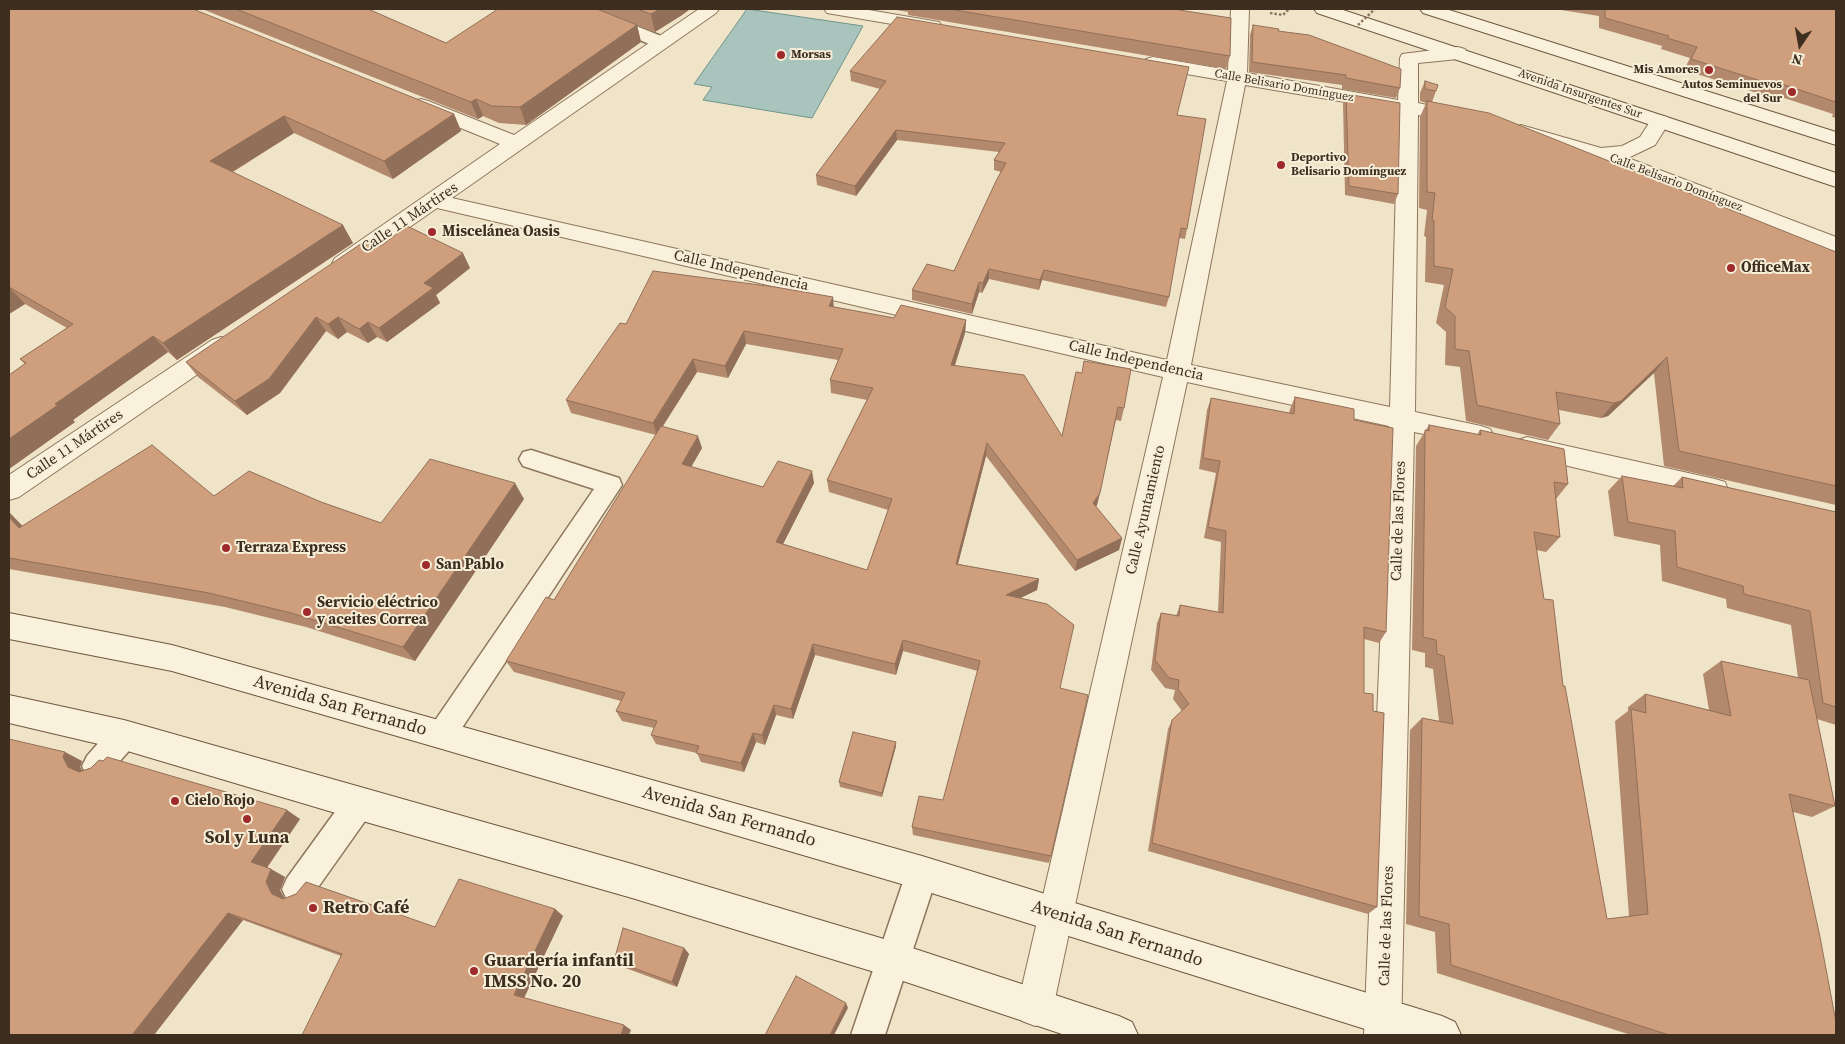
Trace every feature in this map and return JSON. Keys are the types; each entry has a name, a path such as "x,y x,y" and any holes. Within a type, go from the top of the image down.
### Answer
{"street":[{"name":"Calle 11 Mártires","path":"329,273 436,201 660,42 710,9"},
{"path":"833,9 952,29"},
{"name":"Calle Ayuntamiento","path":"1035,1008 1177,371 1237,78 1240,9"},
{"name":"Avenida Insurgentes Sur","path":"1323,9 1836,180"},
{"path":"1429,9 1836,139"},
{"name":"Calle de las Flores","path":"1384,1027 1402,418 1409,58 1458,54"},
{"name":"Calle Belisario Domínguez","path":"1139,61 1407,106 1480,122"},
{"path":"409,100 517,144"},
{"path":"1600,154 1626,152 1648,141 1660,121"},
{"name":"Calle Belisario Domínguez","path":"1507,127 1600,154 1836,245"},
{"path":"1648,141 1655,159 1680,184"},
{"name":"Calle Independencia","path":"436,201 1177,371 1402,418 1740,496"},
{"name":"Calle 11 Mártires","path":"9,490 239,334"},
{"name":"Avenida San Fernando","path":"9,626 172,658 442,734 922,873 1056,914 1384,1027 1442,1035"},
{"path":"9,709 124,735 623,879 894,960 1119,1035"}],"lane":[{"path":"580,9 660,42"},
{"path":"442,734 610,485 531,459"},
{"path":"98,766 124,735"},
{"path":"298,889 359,804"},
{"path":"868,1035 922,873"}],"path":[{"path":"1358,25 1375,9"}],"water":[{"name":"Morsas","path":"747,9 863,26 812,118 703,100 712,87 694,84"}],"building":[{"path":"9,9 193,9 454,114 384,161 284,116 210,161 343,225 163,343 153,336 55,404 58,405 9,439 9,375 26,363 20,359 73,324 9,287"},
{"path":"236,9 368,9 446,43 498,9 597,9 637,25 520,107 492,106 476,99 471,102"},
{"path":"637,9 660,9 651,14"},
{"path":"949,9 1179,9 1231,18 1230,56"},
{"path":"1605,9 1836,9 1836,102 1782,84 1780,87 1691,59 1697,47 1667,38 1669,36 1605,18"},
{"path":"897,17 1189,67 1177,115 1206,119 1187,229 1181,228 1169,297 1044,270 1040,280 989,269 983,283 979,282 972,304 912,290 927,264 954,271 1006,163 994,160 1005,143 896,130 855,186 816,175 886,81 850,71"},
{"path":"1253,25 1279,29 1278,31 1309,35 1401,69 1400,88 1346,78 1346,75 1252,62"},
{"path":"1425,81 1438,85 1436,91 1425,89"},
{"path":"1346,94 1400,103 1398,194 1349,186"},
{"path":"1427,101 1489,113 1836,252 1836,486 1679,451 1667,357 1621,401 1614,403 1556,392 1560,424 1477,405 1469,351 1455,349 1455,316 1445,307 1453,269 1434,266 1434,221 1432,220 1435,193 1427,192"},
{"path":"407,226 463,253 424,283 433,288 379,328 368,322 359,329 338,317 328,324 316,317 269,379 235,401 186,362 368,239 381,246"},
{"path":"653,271 775,287 833,297 829,306 894,318 901,305 966,320 951,365 1024,375 1062,436 1076,372 1082,373 1084,361 1131,369 1124,408 1118,407 1100,493 1093,503 1122,538 1077,560 987,443 956,564 1039,579 1006,595 1047,604 1074,625 1060,688 1088,695 1051,856 912,827 919,796 943,800 980,661 903,640 895,664 813,644 791,709 774,705 762,735 753,733 741,763 696,753 699,746 651,735 657,721 616,711 625,693 506,661 546,597 554,600 661,426 698,436 682,464 763,487 778,461 812,471 776,542 867,570 892,499 827,480 873,388 830,380 843,349 744,331 725,366 693,359 653,423 566,400 620,323 626,324"},
{"path":"1295,397 1354,409 1354,420 1393,428 1386,632 1364,627 1364,693 1373,694 1373,711 1384,713 1377,907 1152,843 1172,720 1189,704 1178,689 1179,680 1169,678 1155,660 1161,613 1179,616 1180,605 1223,613 1226,531 1208,527 1220,461 1203,458 1211,398 1294,414"},
{"path":"1429,425 1481,435 1480,430 1564,449 1568,484 1554,482 1560,537 1534,532 1544,599 1553,600 1563,686 1565,686 1607,919 1648,914 1631,709 1646,713 1645,694 1731,716 1721,661 1809,680 1835,806 1789,794 1820,937 1836,1022 1836,1035 1669,1035 1451,965 1449,924 1419,916 1422,718 1453,724 1444,656 1437,654 1436,640 1423,637 1425,430 1429,431"},
{"path":"152,445 214,496 249,471 321,502 381,523 430,459 515,483 403,647 291,613 209,593 9,558 9,517 19,528"},
{"path":"1622,476 1683,488 1682,477 1836,512 1836,707 1823,703 1810,611 1744,594 1743,586 1677,567 1675,531 1628,522"},
{"path":"853,732 896,742 882,793 839,782"},
{"path":"9,739 65,752 63,757 68,767 79,772 91,768 99,760 103,761 107,757 287,810 251,862 271,869 266,882 272,894 283,899 296,894 306,882 435,927 459,879 555,909 514,995 624,1025 621,1035 302,1035 342,954 228,913 132,1035 9,1035"},
{"path":"623,928 684,948 672,982 614,961"},
{"path":"796,976 846,1003 830,1035 765,1035"}],"place":[{"name":"Morsas","path":"781,55"},
{"name":"Mis Amores","path":"1709,70"},
{"name":"Autos Seminuevos del Sur","path":"1792,92"},
{"name":"Deportivo Belisario Domínguez","path":"1281,165"},
{"name":"Miscelánea Oasis","path":"432,232"},
{"name":"OfficeMax","path":"1731,268"},
{"name":"Terraza Express","path":"226,548"},
{"name":"San Pablo","path":"426,565"},
{"name":"Servicio eléctrico y aceites Correa","path":"307,612"},
{"name":"Cielo Rojo","path":"175,801"},
{"name":"Sol y Luna","path":"247,819"},
{"name":"Retro Café","path":"313,908"},
{"name":"Guardería infantil IMSS No. 20","path":"474,971"}]}
